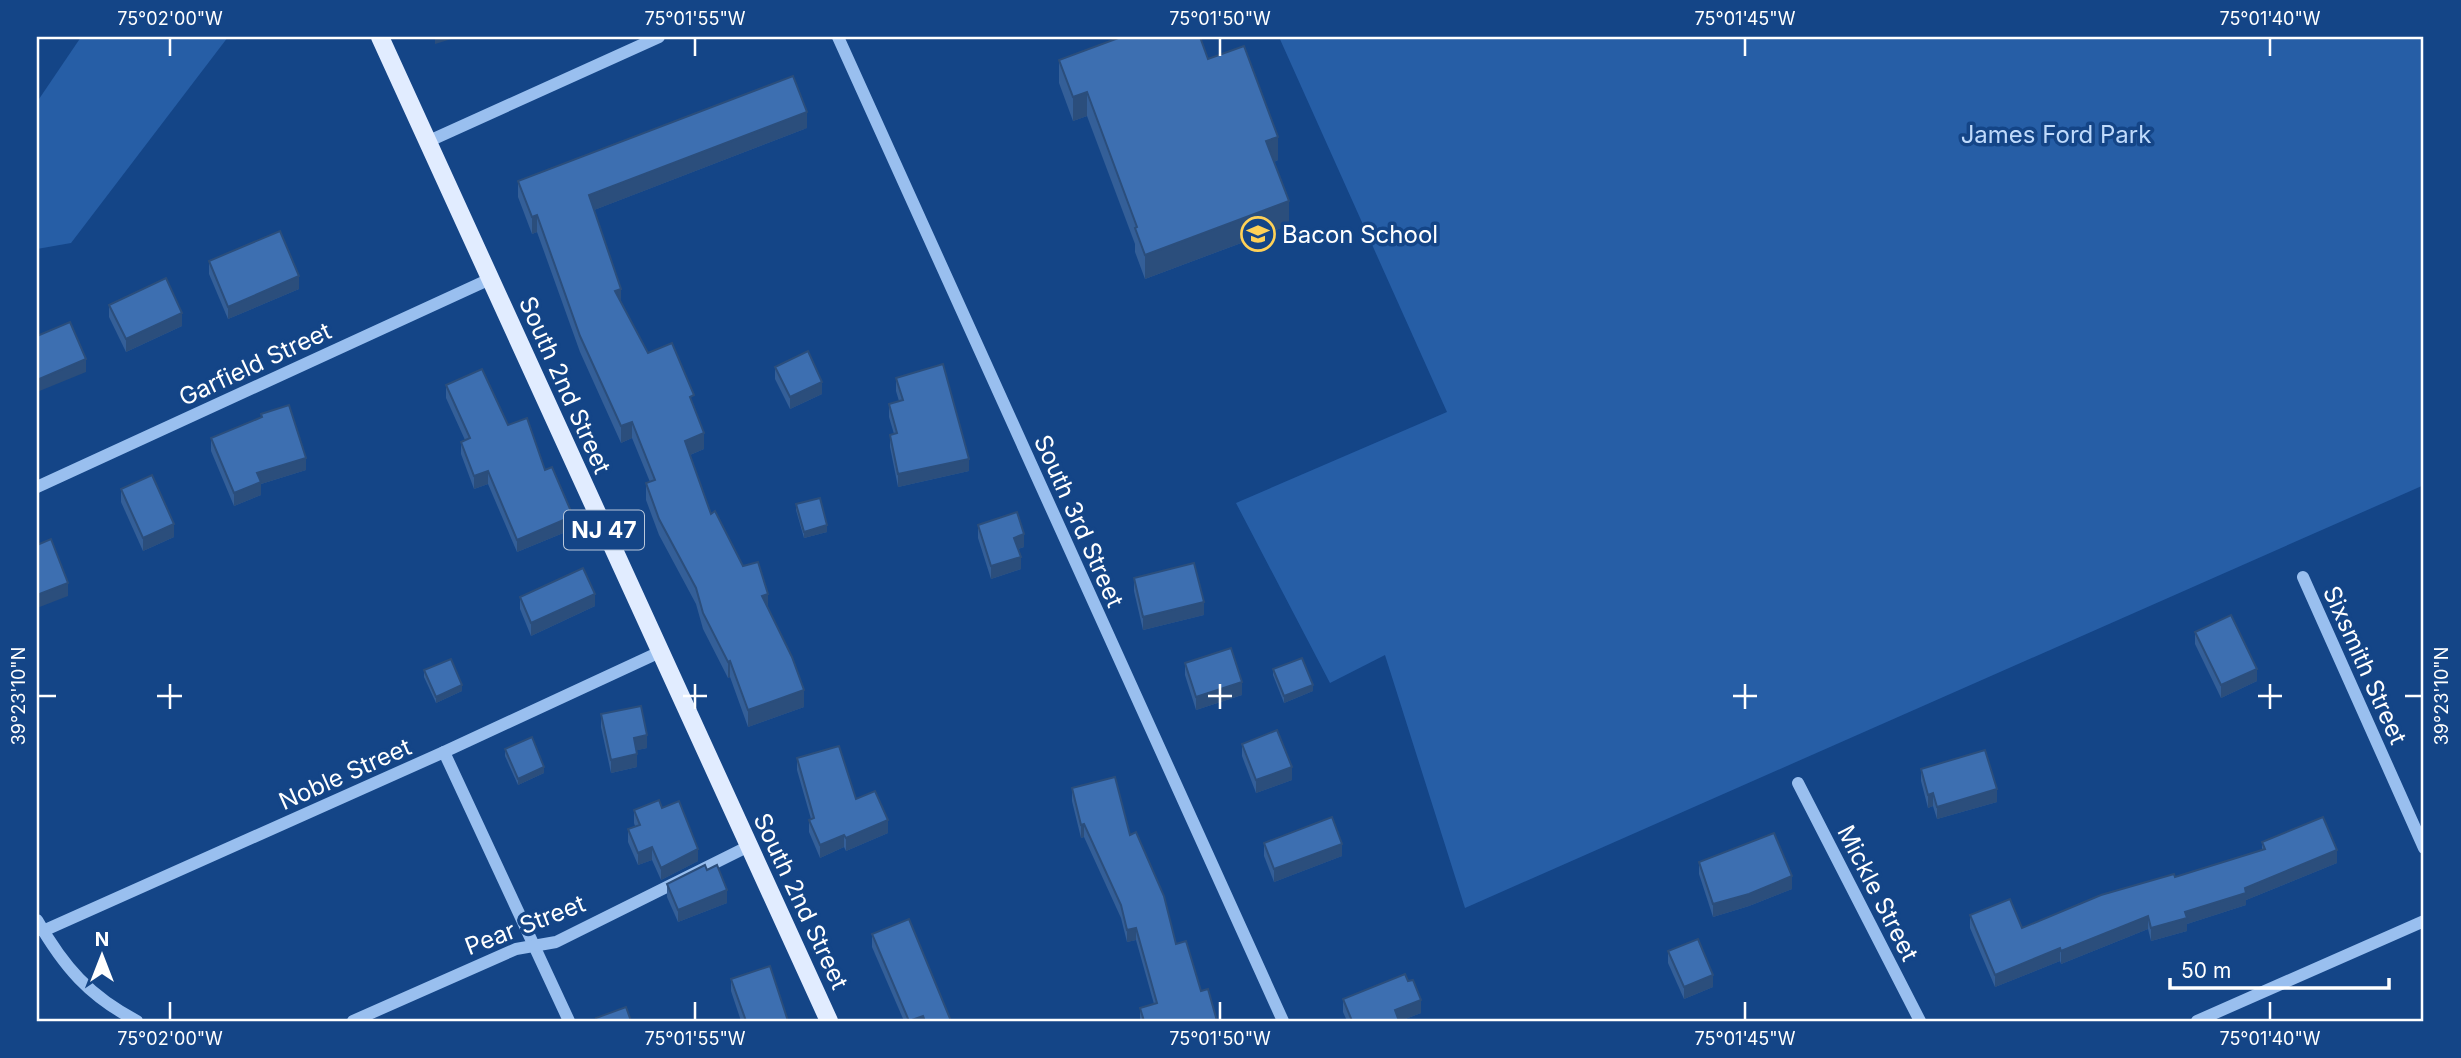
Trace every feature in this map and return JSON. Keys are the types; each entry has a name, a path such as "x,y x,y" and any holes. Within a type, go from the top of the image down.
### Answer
{"main road":[{"name":"South 2nd Street","path":"380,37 829,1021"}],"street":[{"path":"429,141 659,37"},
{"name":"South 3rd Street","path":"838,37 1283,1021"},
{"name":"Garfield Street","path":"37,487 490,279"},
{"name":"Sixsmith Street","path":"2303,577 2424,848"},
{"name":"Noble Street","path":"40,926 444,752 662,651"},
{"path":"444,752 569,1021"},
{"name":"Mickle Street","path":"1798,783 1920,1021"},
{"name":"Pear Street","path":"353,1021 516,949 556,942 749,846"},
{"path":"2197,1021 2424,921"},
{"path":"40,926 57,955 82,983 113,1009 137,1021"}],"green space":[{"path":"81,37 228,37 71,243 37,249 37,102"},
{"name":"James Ford Park","path":"1279,37 2424,37 2424,485 1465,908 1385,655 1330,683 1236,503 1447,412"}],"building":[{"path":"1121,37 1200,37 1208,59 1244,46 1278,137 1266,141 1289,201 1145,255 1087,92 1073,97 1059,60"},
{"path":"793,76 807,112 589,195 621,289 615,291 648,353 672,343 694,395 690,397 704,433 685,441 711,514 715,511 743,566 758,562 768,594 762,596 792,657 804,690 748,710 730,661 728,662 703,613 696,588 659,519 646,483 655,480 632,422 621,426 580,336 537,215 532,217 518,181"},
{"path":"280,231 299,276 228,307 209,261"},
{"path":"166,278 182,313 126,339 109,305"},
{"path":"70,322 86,359 37,380 37,336"},
{"path":"808,351 822,382 790,397 775,367"},
{"path":"943,364 969,459 898,474 890,435 897,433 889,404 903,400 896,378"},
{"path":"482,369 508,425 527,418 545,470 552,467 573,516 517,540 488,471 474,476 461,442 470,438 446,385"},
{"path":"289,405 306,458 257,473 261,482 234,493 211,438 262,417 261,414"},
{"path":"152,475 174,524 143,538 121,489"},
{"path":"820,498 827,525 804,532 796,504"},
{"path":"1017,512 1024,534 1014,538 1021,557 991,566 978,525"},
{"path":"51,539 68,583 37,595 37,545"},
{"path":"1194,563 1204,602 1143,617 1134,578"},
{"path":"583,568 595,594 531,623 520,597"},
{"path":"2231,615 2257,669 2221,685 2195,632"},
{"path":"1231,648 1242,682 1196,697 1185,663"},
{"path":"1302,658 1313,685 1284,696 1273,669"},
{"path":"451,659 462,685 436,697 424,670"},
{"path":"641,706 647,735 634,738 637,754 611,760 601,714"},
{"path":"1277,730 1292,767 1256,780 1242,744"},
{"path":"532,737 544,767 518,779 505,749"},
{"path":"839,746 856,799 875,791 888,820 846,838 844,835 820,845 809,820 814,818 797,758"},
{"path":"1985,750 1997,789 1937,807 1933,793 1928,795 1921,769"},
{"path":"1115,777 1130,835 1136,832 1164,896 1176,944 1186,941 1201,991 1208,989 1217,1021 1144,1021 1140,1008 1157,1003 1136,928 1127,930 1121,905 1084,824 1081,825 1072,788"},
{"path":"659,800 662,808 679,801 698,849 661,868 652,847 638,853 628,829 640,825 634,810"},
{"path":"1332,817 1342,844 1274,869 1264,843"},
{"path":"2323,817 2337,850 2245,888 2246,893 2185,912 2187,918 2151,928 2148,916 1995,975 1970,915 2010,899 2022,928 2101,895 2174,874 2175,877 2265,849 2262,842"},
{"path":"1774,833 1792,876 1749,894 1713,904 1699,862"},
{"path":"705,865 707,870 717,865 727,890 678,910 667,884"},
{"path":"909,919 951,1021 925,1021 923,1016 909,1021 872,934"},
{"path":"1698,939 1713,975 1684,987 1668,951"},
{"path":"770,966 788,1021 746,1021 731,979"},
{"path":"1405,974 1408,981 1413,980 1421,1000 1395,1010 1399,1021 1352,1021 1343,999"},
{"path":"626,1007 631,1021 597,1021 596,1018"}],"place":[{"name":"Bacon School","path":"1258,234"}]}
